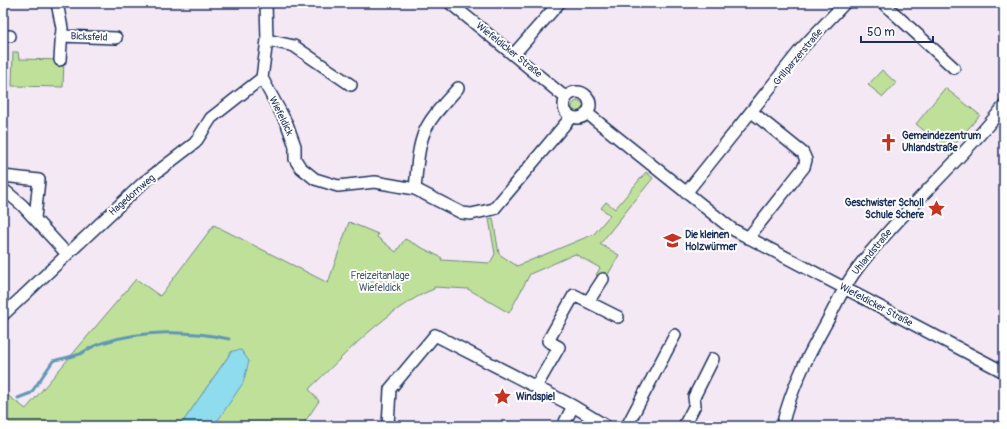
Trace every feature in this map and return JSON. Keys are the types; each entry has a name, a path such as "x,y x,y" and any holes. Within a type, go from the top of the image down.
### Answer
{"street":[{"name":"Bicksfeld","path":"57,3 62,36 60,60"},
{"path":"262,78 267,40 266,3"},
{"name":"Wiefeldicker Straße","path":"450,3 566,98"},
{"path":"514,54 559,3"},
{"name":"Grillparzerstraße","path":"686,193 801,49 845,3"},
{"path":"888,5 954,68"},
{"name":"Bicksfeld","path":"62,36 116,38"},
{"path":"267,40 299,49 352,85"},
{"name":"Wiefeldick","path":"262,78 287,124 295,146 295,158 300,167 315,179 338,186 375,182 415,189 462,213 472,214 494,209 571,117"},
{"name":"Hagedornweg","path":"3,315 144,182 195,143 215,115 262,78"},
{"path":"415,189 423,134 432,119 458,88"},
{"path":"576,92 586,95 591,103 588,114 580,119 571,117 565,111 564,102 566,98 576,92"},
{"name":"Uhlandstraße","path":"782,426 799,374 844,288 863,260 919,198 972,144 1004,106"},
{"path":"748,238 804,167 806,160 803,153 752,112"},
{"name":"Wiefeldicker Straße","path":"588,114 732,229 1004,372"},
{"path":"3,176 39,180 35,218"},
{"path":"3,189 35,218 67,254"},
{"path":"588,302 603,279"},
{"path":"536,387 559,346 548,341 574,295 618,317"},
{"path":"388,426 390,389 435,335 573,406 606,426"},
{"path":"627,426 675,336"},
{"path":"684,426 694,405 694,397 713,359"},
{"path":"563,426 573,406"}],"green space":[{"path":"13,52 18,52 19,59 64,60 63,87 12,86"},
{"path":"882,70 896,83 883,97 868,85"},
{"path":"945,88 980,115 949,151 916,124"},
{"path":"578,101 582,103 584,107 582,111 578,113 574,111 572,107 574,103"},
{"name":"Freizeitanlage Wiefeldick","path":"646,172 653,178 600,244 619,255 605,280 596,275 600,268 575,254 530,274 509,313 468,289 434,287 434,289 417,297 400,308 367,333 309,389 319,401 302,426 214,426 232,351 180,426 3,426 3,392 26,409 136,279 160,296 214,225 328,283 349,222 378,234 377,237 396,252 405,239 442,258 441,260 490,263 495,254 489,219 493,218 499,254 517,266 594,234 610,215 601,208 606,202 615,209"}],"water":[{"path":"241,350 249,361 243,383 214,426 180,426 232,351"}],"waterway":[{"path":"18,398 31,393 53,361 80,354 96,345 117,339 165,333 198,334 229,339"},
{"path":"3,409 7,406"}],"place":[{"name":"Gemeindezentrum Uhlandstraße","path":"889,142"},
{"name":"Geschwister Scholl Schule Schere","path":"937,209"},
{"name":"Die kleinen Holzwürmer","path":"672,241"},
{"name":"Windspiel","path":"503,397"}]}
